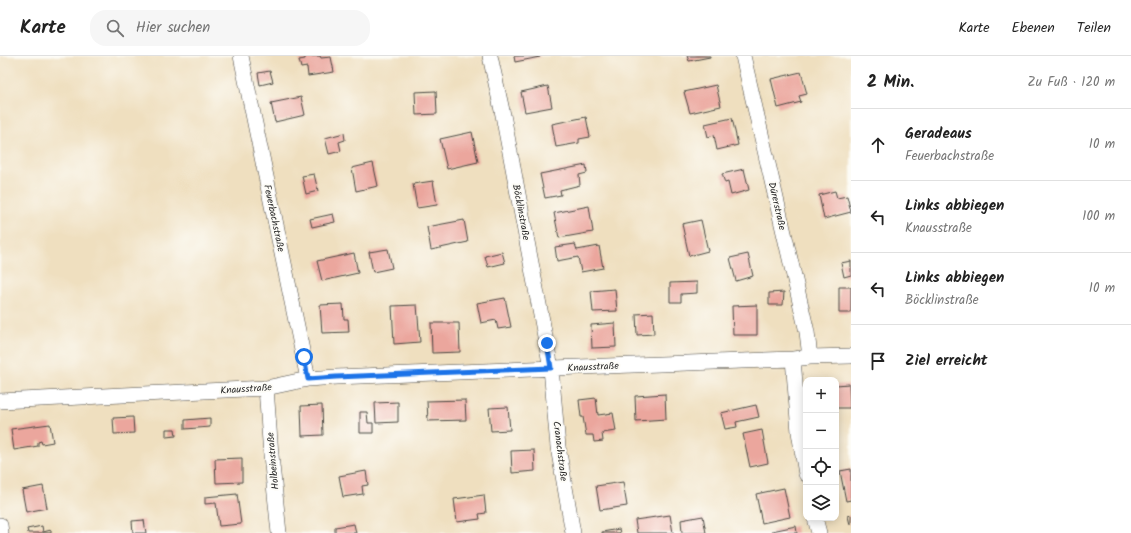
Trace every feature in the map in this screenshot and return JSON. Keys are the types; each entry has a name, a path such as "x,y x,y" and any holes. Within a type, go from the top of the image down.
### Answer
{"street":[{"name":"Feuerbachstraße","path":"241,56 308,379"},
{"name":"Böcklinstraße","path":"490,56 503,115 551,368"},
{"name":"Dürerstraße","path":"743,56 807,332 810,357"},
{"name":"Knausstraße","path":"0,401 266,388 308,379 352,376 615,365 793,360 810,357 851,356"},
{"path":"793,360 799,432 803,456"},
{"name":"Cranachstraße","path":"551,368 558,447 573,533"},
{"name":"Holbeinstraße","path":"266,388 279,533"},
{"path":"816,521 819,533"},
{"path":"0,525 1,533"}],"building":[{"path":"305,56 320,56 321,58 331,57 334,72 308,76 307,67 301,68 299,60 305,59"},
{"path":"514,56 540,56 540,57 515,62"},
{"path":"687,56 710,56 710,57 689,61"},
{"path":"270,71 273,82 260,85 258,73"},
{"path":"801,72 807,94 799,96 801,102 778,108 771,79"},
{"path":"716,85 721,106 690,113 684,92"},
{"path":"548,86 552,107 525,112 521,92"},
{"path":"436,91 437,114 416,115 415,92"},
{"path":"301,97 305,115 275,122 271,103"},
{"path":"586,117 590,137 579,139 579,143 556,147 552,124"},
{"path":"732,118 738,145 717,150 714,135 708,137 705,124"},
{"path":"472,132 478,162 447,169 440,139"},
{"path":"344,133 345,140 339,142 341,151 329,154 325,138"},
{"path":"373,163 378,186 356,191 352,168"},
{"path":"586,165 587,173 579,175 580,185 560,190 561,195 545,198 540,174"},
{"path":"744,169 749,190 731,195 728,182 725,183 722,174"},
{"path":"314,174 318,191 306,194 302,176"},
{"path":"433,181 437,205 417,208 413,184"},
{"path":"835,191 837,198 847,196 851,212 824,219 819,195"},
{"path":"589,206 593,232 559,238 554,213"},
{"path":"333,214 335,222 312,227 310,219"},
{"path":"464,220 468,242 431,250 427,227"},
{"path":"701,220 708,251 689,256 682,224"},
{"path":"575,244 577,250 599,246 603,268 581,272 578,257 557,261 555,247"},
{"path":"388,249 392,268 373,272 369,252"},
{"path":"502,252 505,263 488,267 485,256"},
{"path":"354,253 358,273 322,281 317,261"},
{"path":"748,254 753,276 736,281 730,258"},
{"path":"851,261 851,275 844,277 841,263"},
{"path":"697,282 697,293 681,294 681,302 670,302 670,283"},
{"path":"839,287 851,287 851,313 839,313"},
{"path":"615,289 617,311 593,312 591,291"},
{"path":"784,292 783,305 769,305 769,293"},
{"path":"505,298 511,327 498,329 496,320 481,323 477,303"},
{"path":"343,304 344,319 348,319 349,332 322,333 320,305"},
{"path":"417,305 420,342 394,344 392,306"},
{"path":"757,305 757,335 733,335 732,306"},
{"path":"653,313 654,334 637,335 636,314"},
{"path":"431,323 459,323 460,352 432,353"},
{"path":"615,323 616,347 592,348 591,325"},
{"path":"849,384 850,408 839,408 839,385"},
{"path":"665,394 666,419 636,421 635,396"},
{"path":"596,398 598,415 613,413 616,431 602,433 603,441 594,442 593,435 586,435 583,417 581,417 579,400"},
{"path":"465,400 466,420 428,421 427,401"},
{"path":"398,402 398,422 376,423 375,403"},
{"path":"322,405 323,435 302,436 301,406"},
{"path":"756,405 759,417 736,422 737,427 725,429 721,413"},
{"path":"508,407 510,430 491,431 489,408"},
{"path":"360,412 367,412 368,423 373,423 373,433 360,433"},
{"path":"133,417 134,433 114,434 113,418"},
{"path":"210,418 210,427 185,429 185,420"},
{"path":"50,424 53,442 42,444 41,441 38,442 38,446 14,450 11,429"},
{"path":"166,429 175,429 176,436 166,437"},
{"path":"762,430 768,463 750,467 743,434"},
{"path":"534,450 535,471 512,473 511,451"},
{"path":"242,458 242,482 216,483 215,459"},
{"path":"851,469 851,500 846,501 840,471"},
{"path":"366,471 368,485 362,486 363,494 343,497 339,476"},
{"path":"623,482 627,506 600,510 596,486"},
{"path":"43,486 47,508 26,512 22,490"},
{"path":"784,488 790,517 762,523 756,494"},
{"path":"237,494 241,524 219,526 216,503 205,504 205,497"},
{"path":"484,495 486,513 479,514 480,519 457,522 454,499"},
{"path":"670,515 673,533 637,533 635,520"},
{"path":"851,515 851,525 850,525 848,516"},
{"path":"703,516 706,533 682,533 681,520"},
{"path":"144,520 146,533 133,533 132,521"},
{"path":"354,524 356,533 335,533 335,527"},
{"path":"42,526 43,532 51,530 51,533 28,533 27,529"},
{"path":"796,526 797,533 772,533 772,531"},
{"path":"619,529 620,533 602,533 602,532"}],"route":[{"path":"304,357 308,379 551,368 547,343"}]}
